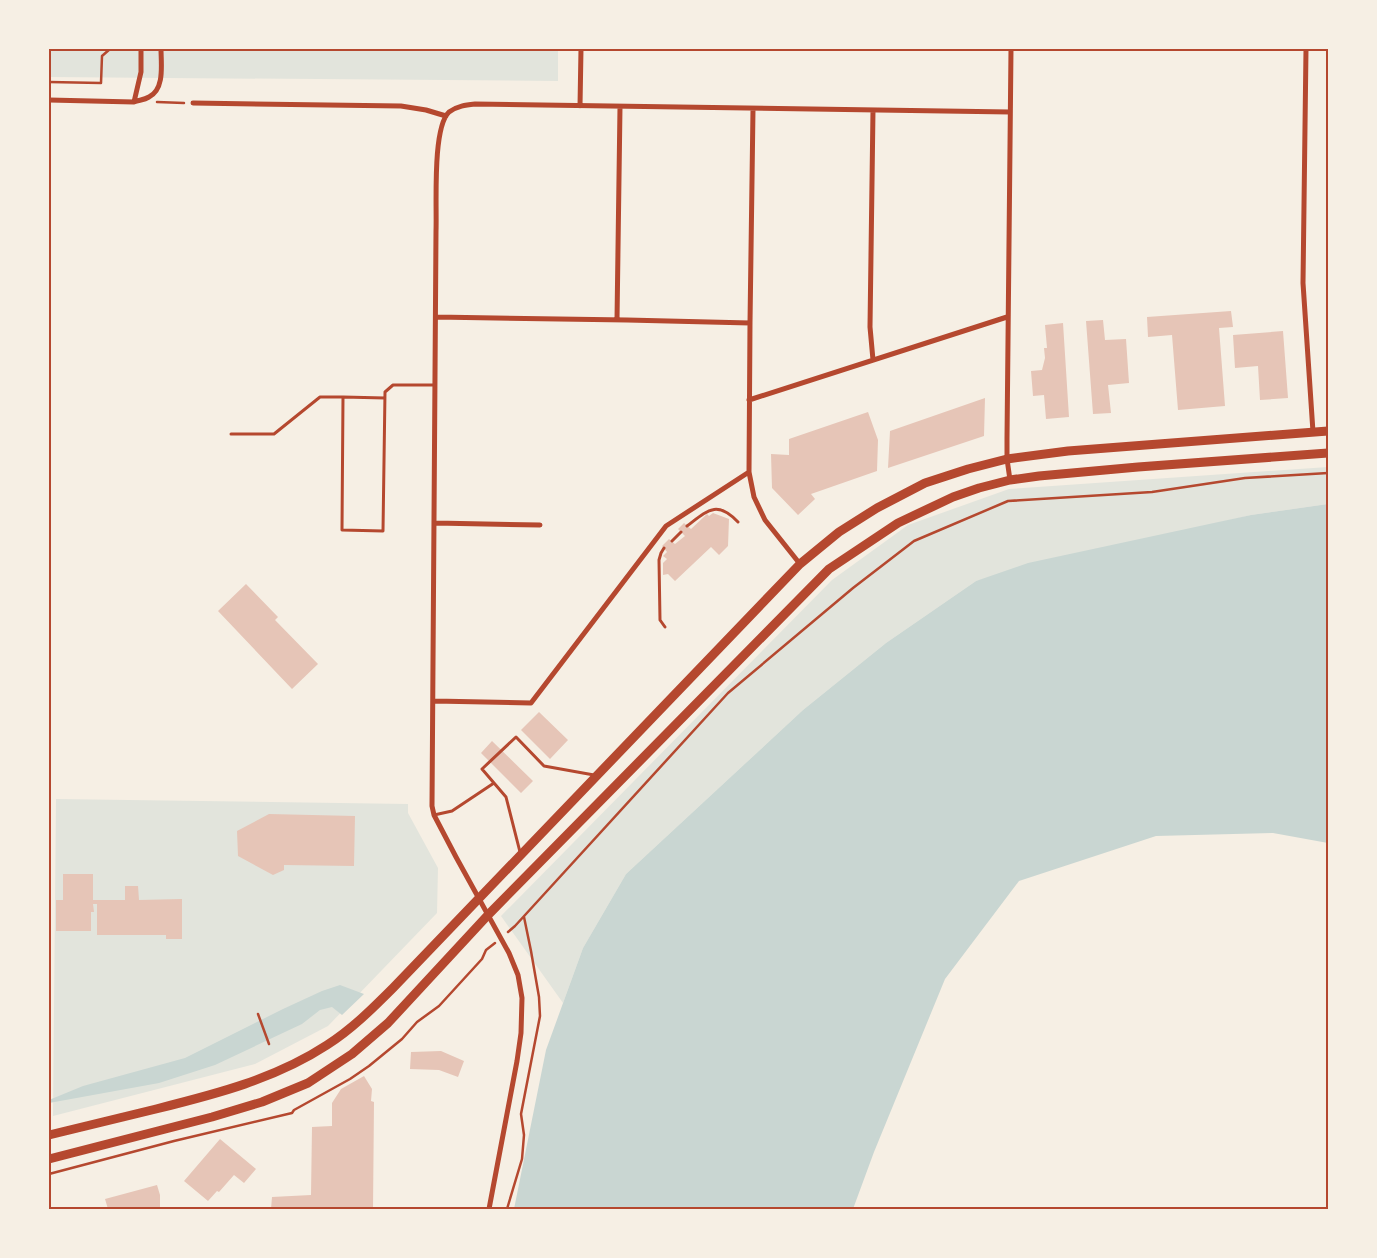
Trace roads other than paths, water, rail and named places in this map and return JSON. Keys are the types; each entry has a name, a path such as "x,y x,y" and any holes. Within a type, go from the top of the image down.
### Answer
{"main road":[{"path":"49,1135 200,1098 247,1084 288,1067 341,1035 358,1022 394,988 800,564 840,532 885,504 925,483 1007,459 1068,451 1328,431"},
{"path":"49,1159 262,1102 308,1083 352,1054 388,1023 488,915 829,570 898,523 954,497 1010,480 1074,472 1328,453"}],"street":[{"path":"134,102 140,72 141,49"},
{"path":"49,100 134,102 147,98 155,93 158,88 161,75 161,49"},
{"path":"580,106 581,49"},
{"path":"1010,480 1007,459 1007,317 1011,49"},
{"path":"1306,49 1303,283 1313,432"},
{"path":"193,103 400,106 426,110 446,116"},
{"path":"489,1209 517,1061 522,1021 522,998 518,975 509,953 434,815 432,794 438,145 440,132 446,116 454,109 467,105 1010,112"},
{"path":"617,320 620,107"},
{"path":"753,109 749,472 754,497 765,520 800,564"},
{"path":"872,360 870,327 873,110"},
{"path":"749,400 1007,317"},
{"path":"436,318 750,323"},
{"path":"434,701 531,703 666,526 749,472"},
{"path":"435,524 540,524"}],"lane":[{"path":"343,398 342,530 383,531 385,392 393,385 436,385"},
{"path":"230,434 274,434 320,397 385,398"},
{"path":"687,526 707,511 716,508 731,514 738,522"},
{"path":"672,541 681,532"},
{"path":"664,548 659,560 660,620 664,627"},
{"path":"521,855 506,797 482,769 516,737 544,766 598,776"},
{"path":"434,815 452,811 494,783"}]}
